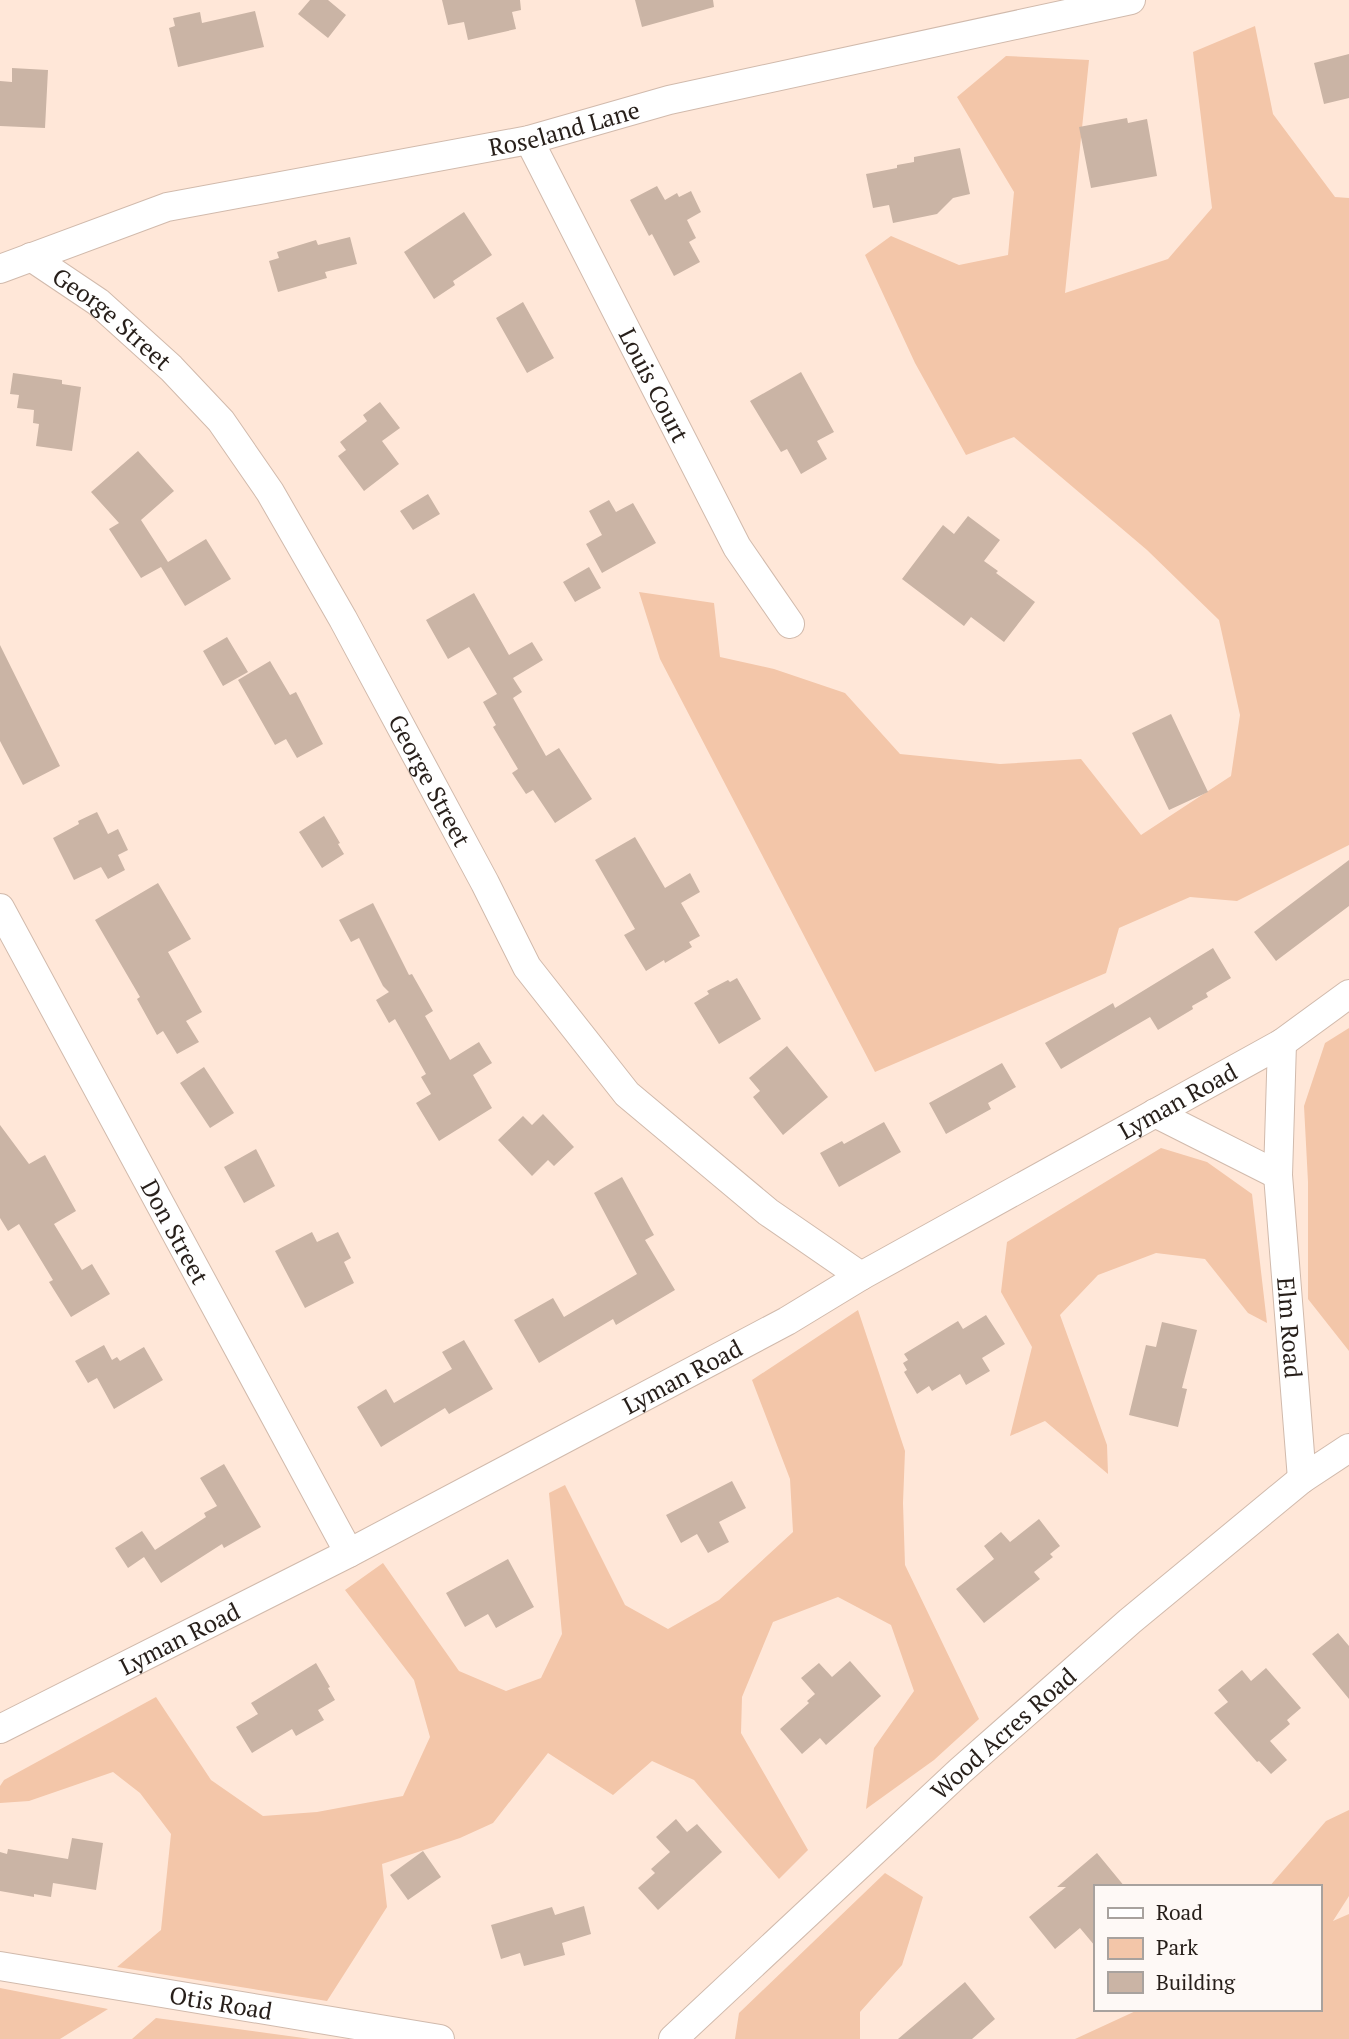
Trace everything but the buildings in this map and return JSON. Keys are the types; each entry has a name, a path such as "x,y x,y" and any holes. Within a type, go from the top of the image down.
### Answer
{"street":[{"name":"Roseland Lane","path":"0,269 167,207 529,139 669,100 1131,0"},
{"name":"Louis Court","path":"529,139 737,547 790,624"},
{"name":"George Street","path":"31,257 97,302 172,368 221,421 270,492 343,619 485,883 527,967 627,1094 768,1212 861,1276"},
{"name":"Don Street","path":"0,908 349,1553"},
{"name":"Lyman Road","path":"0,1729 349,1553 787,1321 861,1276 1282,1043 1349,994"},
{"name":"Elm Road","path":"1282,1043 1278,1175 1302,1479"},
{"path":"1155,1113 1278,1175"},
{"name":"Wood Acres Road","path":"673,2039 960,1770 1130,1621 1302,1479 1349,1448"},
{"name":"Otis Road","path":"0,1966 440,2039"}],"green space":[{"path":"1255,26 1273,114 1335,197 1349,198 1349,845 1237,901 1190,897 1119,928 1106,973 875,1072 660,659 639,592 714,603 720,657 774,669 845,693 900,754 1000,764 1081,759 1141,835 1231,776 1240,715 1219,620 1147,550 1014,437 966,455 915,363 865,255 891,236 959,265 1008,255 1014,192 957,97 1006,56 1089,60 1065,293 1168,259 1212,208 1193,52"},
{"path":"1349,1028 1349,1351 1308,1299 1308,1182 1304,1106 1325,1043"},
{"path":"1161,1148 1207,1162 1252,1194 1267,1323 1248,1313 1205,1259 1156,1253 1098,1275 1060,1315 1107,1445 1108,1474 1045,1421 1010,1436 1032,1347 1001,1292 1007,1242"},
{"path":"858,1310 905,1451 905,1565 979,1719 934,1760 866,1809 874,1748 914,1691 891,1625 838,1597 773,1622 742,1697 741,1733 808,1850 779,1879 694,1780 652,1761 613,1795 548,1753 493,1823 460,1838 382,1864 387,1907 327,2001 117,1967 161,1930 171,1834 140,1793 113,1772 29,1801 0,1803 0,1786 4,1780 156,1697 211,1780 263,1816 317,1812 403,1796 430,1737 414,1680 345,1590 383,1563 459,1671 506,1691 541,1678 562,1634 549,1493 565,1485 625,1605 668,1629 719,1600 793,1532 790,1479 752,1380"},
{"path":"1349,1810 1349,1896 1333,1921 1349,1914 1349,2039 1075,2039 1136,2011 1321,2011 1321,1885 1271,1885 1326,1821"},
{"path":"885,1873 923,1897 902,1965 860,2012 860,2039 735,2039 739,2013"},
{"path":"0,1988 108,2009 60,2039 0,2039"},
{"path":"156,2018 311,2039 132,2039"}]}
